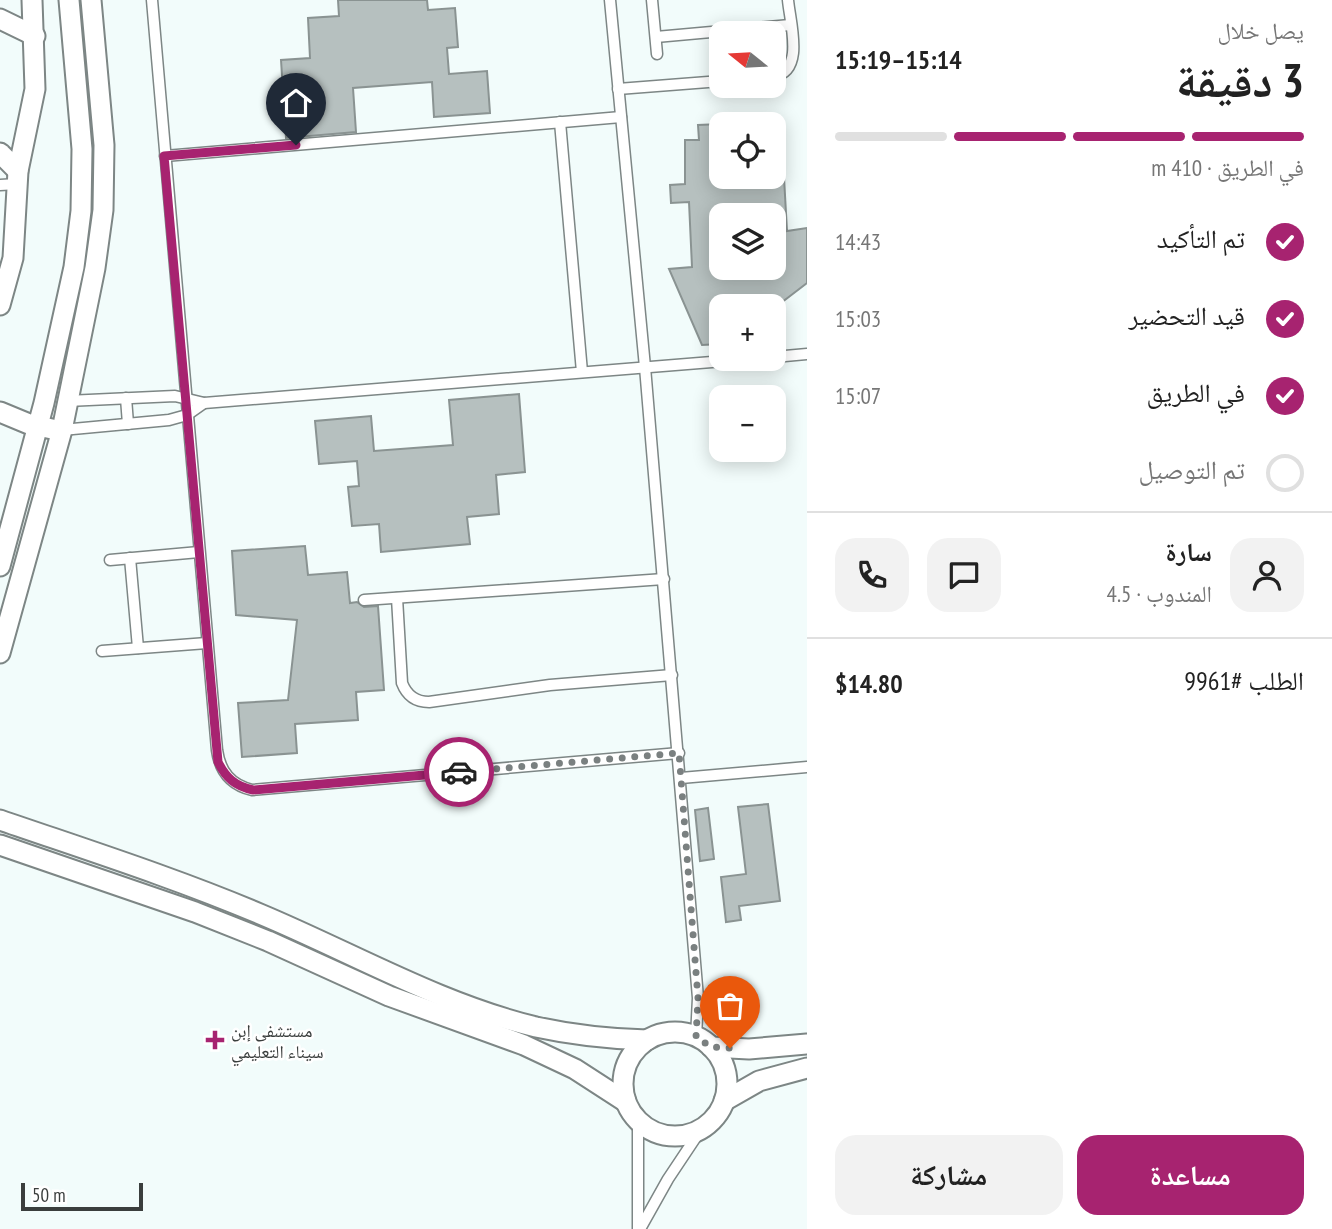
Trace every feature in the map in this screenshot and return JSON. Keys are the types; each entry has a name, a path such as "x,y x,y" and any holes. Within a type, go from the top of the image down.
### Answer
{"street":[{"path":"0,304 13,258 12,180 35,89 32,0"},
{"path":"0,566 39,427 74,267 81,211 82,149 69,0"},
{"path":"0,653 62,429 95,268 103,210 104,145 92,0"},
{"path":"0,19 35,36"},
{"path":"0,153 12,180"},
{"path":"4,413 31,405 67,401"},
{"path":"4,413 39,427 62,429"},
{"path":"0,820 193,887 306,933 428,988 507,1018 590,1037 647,1040 677,1032 704,1042 749,1049 807,1044"},
{"path":"0,845 195,912 268,941 389,996 524,1045 575,1069 626,1102 638,1121 669,1136 692,1133 702,1128 719,1111 723,1101 726,1078 718,1056 704,1042"},
{"path":"626,1102 623,1079 626,1068 631,1057 647,1040"},
{"path":"723,1101 759,1081 807,1068"}],"lane":[{"path":"152,0 207,643 218,762 223,773 241,787 253,790 679,753"},
{"path":"610,0 704,1042"},
{"path":"652,0 657,54"},
{"path":"786,71 793,62 788,0"},
{"path":"656,37 790,25"},
{"path":"618,89 709,82"},
{"path":"164,156 621,117"},
{"path":"560,122 582,372"},
{"path":"786,356 807,354"},
{"path":"67,401 185,397 204,403 709,362"},
{"path":"126,398 128,424"},
{"path":"62,429 169,420 187,415 204,403"},
{"path":"110,560 199,552"},
{"path":"130,558 138,648"},
{"path":"364,600 664,579"},
{"path":"397,598 402,683 408,694 418,700 429,702 550,685 672,675"},
{"path":"102,651 207,643"},
{"path":"681,778 807,767"},
{"path":"638,1121 639,1229"},
{"path":"639,1229 702,1128"}],"building":[{"path":"338,0 427,0 428,10 455,8 458,47 447,48 449,74 487,71 490,113 434,117 432,82 353,88 356,132 286,138 281,60 310,58 308,18 339,16"},
{"path":"698,125 709,125 709,189 785,189 785,203 709,203 709,280 786,280 786,213 787,231 807,228 807,283 786,299 786,294 709,294 709,345 702,345 669,269 692,267 689,202 671,203 670,185 685,184 685,140 699,140"},
{"path":"519,394 525,472 496,475 499,514 467,517 470,544 381,552 379,524 352,526 348,487 359,486 357,461 319,464 315,421 371,416 374,451 453,445 449,400"},
{"path":"305,546 308,575 347,572 350,603 357,602 364,607 378,606 384,690 356,692 358,720 295,724 297,753 242,757 238,703 288,700 297,620 236,615 232,551"},
{"path":"768,804 780,901 739,906 741,920 726,922 721,877 746,874 738,807"},
{"path":"708,808 714,859 700,861 695,810"},
{"path":"723,985 725,1000 710,1001 709,986"}],"way so far":[{"path":"459,772 679,753 698,998 696,1037 711,1047 730,1048"}],"place":[{"name":"مستشفى إبن سيناء التعليمي","path":"215,1040"}],"route":[{"path":"296,145 164,156 218,762 231,781 253,790 459,772"}]}
